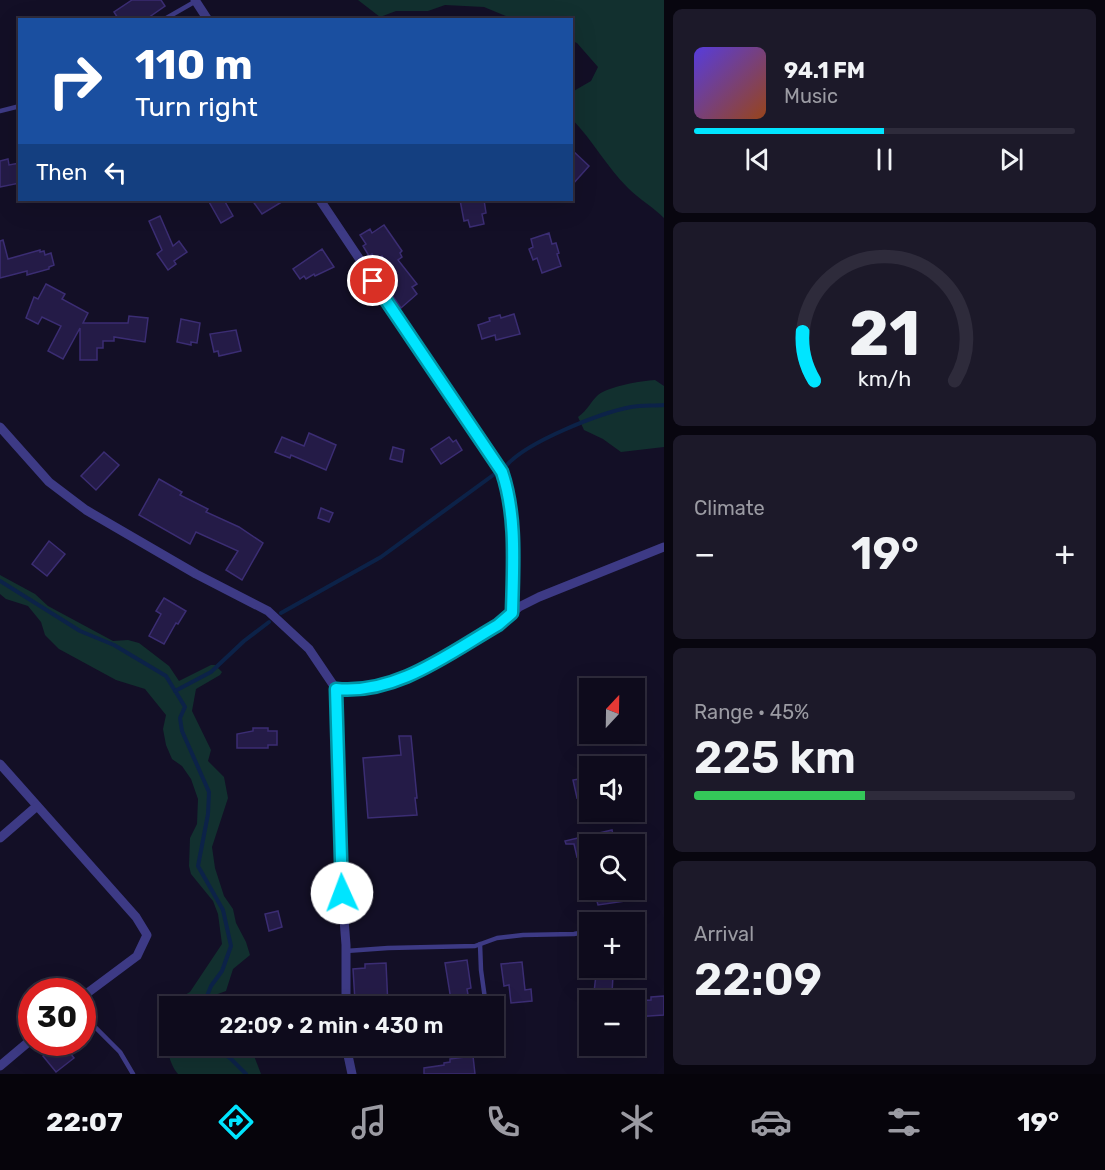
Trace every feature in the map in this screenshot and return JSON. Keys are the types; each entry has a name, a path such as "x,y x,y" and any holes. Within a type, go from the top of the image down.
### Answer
{"street":[{"path":"196,1 207,18"},
{"path":"321,201 502,472 508,490 513,554 512,613"},
{"path":"0,427 49,482 86,510 196,574 268,611 309,649 336,689 346,996"},
{"path":"336,689 354,691 401,681 498,625 519,607 664,547"},
{"path":"0,764 136,917 147,935 137,956 96,987"},
{"path":"0,838 37,806"},
{"path":"0,1066 18,1051"},
{"path":"348,1056 352,1074"}],"lane":[{"path":"166,18 196,1"},
{"path":"0,111 18,106"},
{"path":"346,951 475,946 497,938 579,933"},
{"path":"480,944 485,996"},
{"path":"96,1028 120,1052 133,1074"}],"green space":[{"path":"358,0 664,0 664,218 620,180 573,120 573,91 591,81 598,67 573,41 573,18 511,18 484,7 445,5 428,11 396,11 380,17"},
{"path":"655,380 664,386 664,447 621,452 603,439 584,430 578,417 598,395 618,387"},
{"path":"0,575 35,594 48,606 113,641 128,640 139,643 169,666 179,681 211,665 215,665 222,672 196,689 192,711 211,750 208,761 224,777 228,798 212,847 215,868 224,896 233,909 236,923 250,955 233,969 226,991 215,996 183,996 190,992 222,944 218,914 213,901 191,874 189,866 190,838 197,824 198,799 191,779 182,766 172,759 166,745 163,729 166,715 145,689 116,680 59,649 45,635 41,622 28,606 6,599 0,594"},
{"path":"169,1056 254,1056 261,1074 178,1074"}],"building":[{"path":"132,0 161,0 165,6 148,18 118,18 114,12"},
{"path":"573,151 589,166 573,184"},
{"path":"8,159 9,165 18,163 18,183 0,187 0,161"},
{"path":"209,201 225,201 233,216 221,223"},
{"path":"253,201 283,201 262,214"},
{"path":"460,201 484,201 486,213 482,214 484,224 470,227 468,220 464,221"},
{"path":"160,216 173,246 179,241 187,252 174,261 176,264 168,270 157,254 162,250 149,221"},
{"path":"384,225 402,251 400,253 402,257 398,260 417,284 412,287 417,294 401,308 385,285 395,277 382,256 376,260 372,254 369,256 363,246 366,244 360,235 370,229 372,233"},
{"path":"549,233 552,244 556,243 561,266 542,273 537,258 533,260 529,249 533,247 531,239"},
{"path":"3,240 8,259 40,250 40,252 44,251 45,255 51,253 54,265 49,269 27,275 27,271 0,278 0,241"},
{"path":"322,249 334,267 315,276 314,274 306,279 304,276 300,279 293,269"},
{"path":"46,284 65,294 62,299 88,313 83,323 128,323 129,316 148,318 145,342 114,337 114,341 103,341 103,348 97,348 97,360 80,360 80,328 63,359 48,351 61,326 42,317 38,324 26,318 34,297 38,299"},
{"path":"514,314 520,334 496,340 495,335 482,339 478,325 490,321 489,318 500,315 501,318"},
{"path":"181,319 200,323 197,343 191,342 191,345 177,342"},
{"path":"236,330 241,351 219,356 218,351 214,352 210,334"},
{"path":"309,433 336,445 326,470 291,455 290,458 275,452 282,437 304,446"},
{"path":"449,437 453,442 456,440 462,450 441,464 431,449"},
{"path":"393,447 404,450 402,462 390,459"},
{"path":"104,452 119,465 96,490 81,476"},
{"path":"159,479 182,492 180,495 208,509 206,512 239,527 263,543 242,580 226,570 238,551 196,532 190,544 139,515"},
{"path":"321,508 333,513 329,522 318,518"},
{"path":"49,541 65,554 47,576 32,564"},
{"path":"164,598 186,611 164,644 149,636 161,614 156,611"},
{"path":"253,728 268,728 268,731 277,731 277,745 268,745 268,748 237,748 237,734 253,731"},
{"path":"399,736 411,736 417,815 368,818 363,758 401,755"},
{"path":"579,779 579,798 577,798 573,780"},
{"path":"612,830 613,834 595,834"},
{"path":"579,838 579,857 577,857 574,844 566,844 565,841"},
{"path":"597,900 626,901 598,905"},
{"path":"278,911 282,927 269,931 265,914"},
{"path":"467,960 471,988 467,989 468,996 450,996 445,963"},
{"path":"522,962 525,990 531,989 532,1001 511,1003 509,985 504,986 501,964"},
{"path":"386,963 388,996 355,996 353,969 365,968 365,964"},
{"path":"596,978 613,978 612,990 594,990"},
{"path":"664,996 664,1015 645,1016 645,1000 651,1000 651,997"},
{"path":"43,1056 72,1056 74,1058 56,1072"},
{"path":"473,1056 475,1074 424,1074 424,1068 444,1065 450,1062 450,1059"}],"waterway":[{"path":"506,466 546,438 601,415 631,407 664,405"},
{"path":"281,613 381,557 496,473"},
{"path":"0,581 80,631 114,645 166,676 185,707 180,718 182,731 209,792 208,814 198,866 223,910 231,946 222,971 207,996"},
{"path":"175,691 211,672 244,641 269,622"},
{"path":"227,1056 246,1074"}],"route":[{"path":"342,893 336,689 354,691 401,681 498,625 512,613 513,554 508,490 502,472 373,281"}]}
